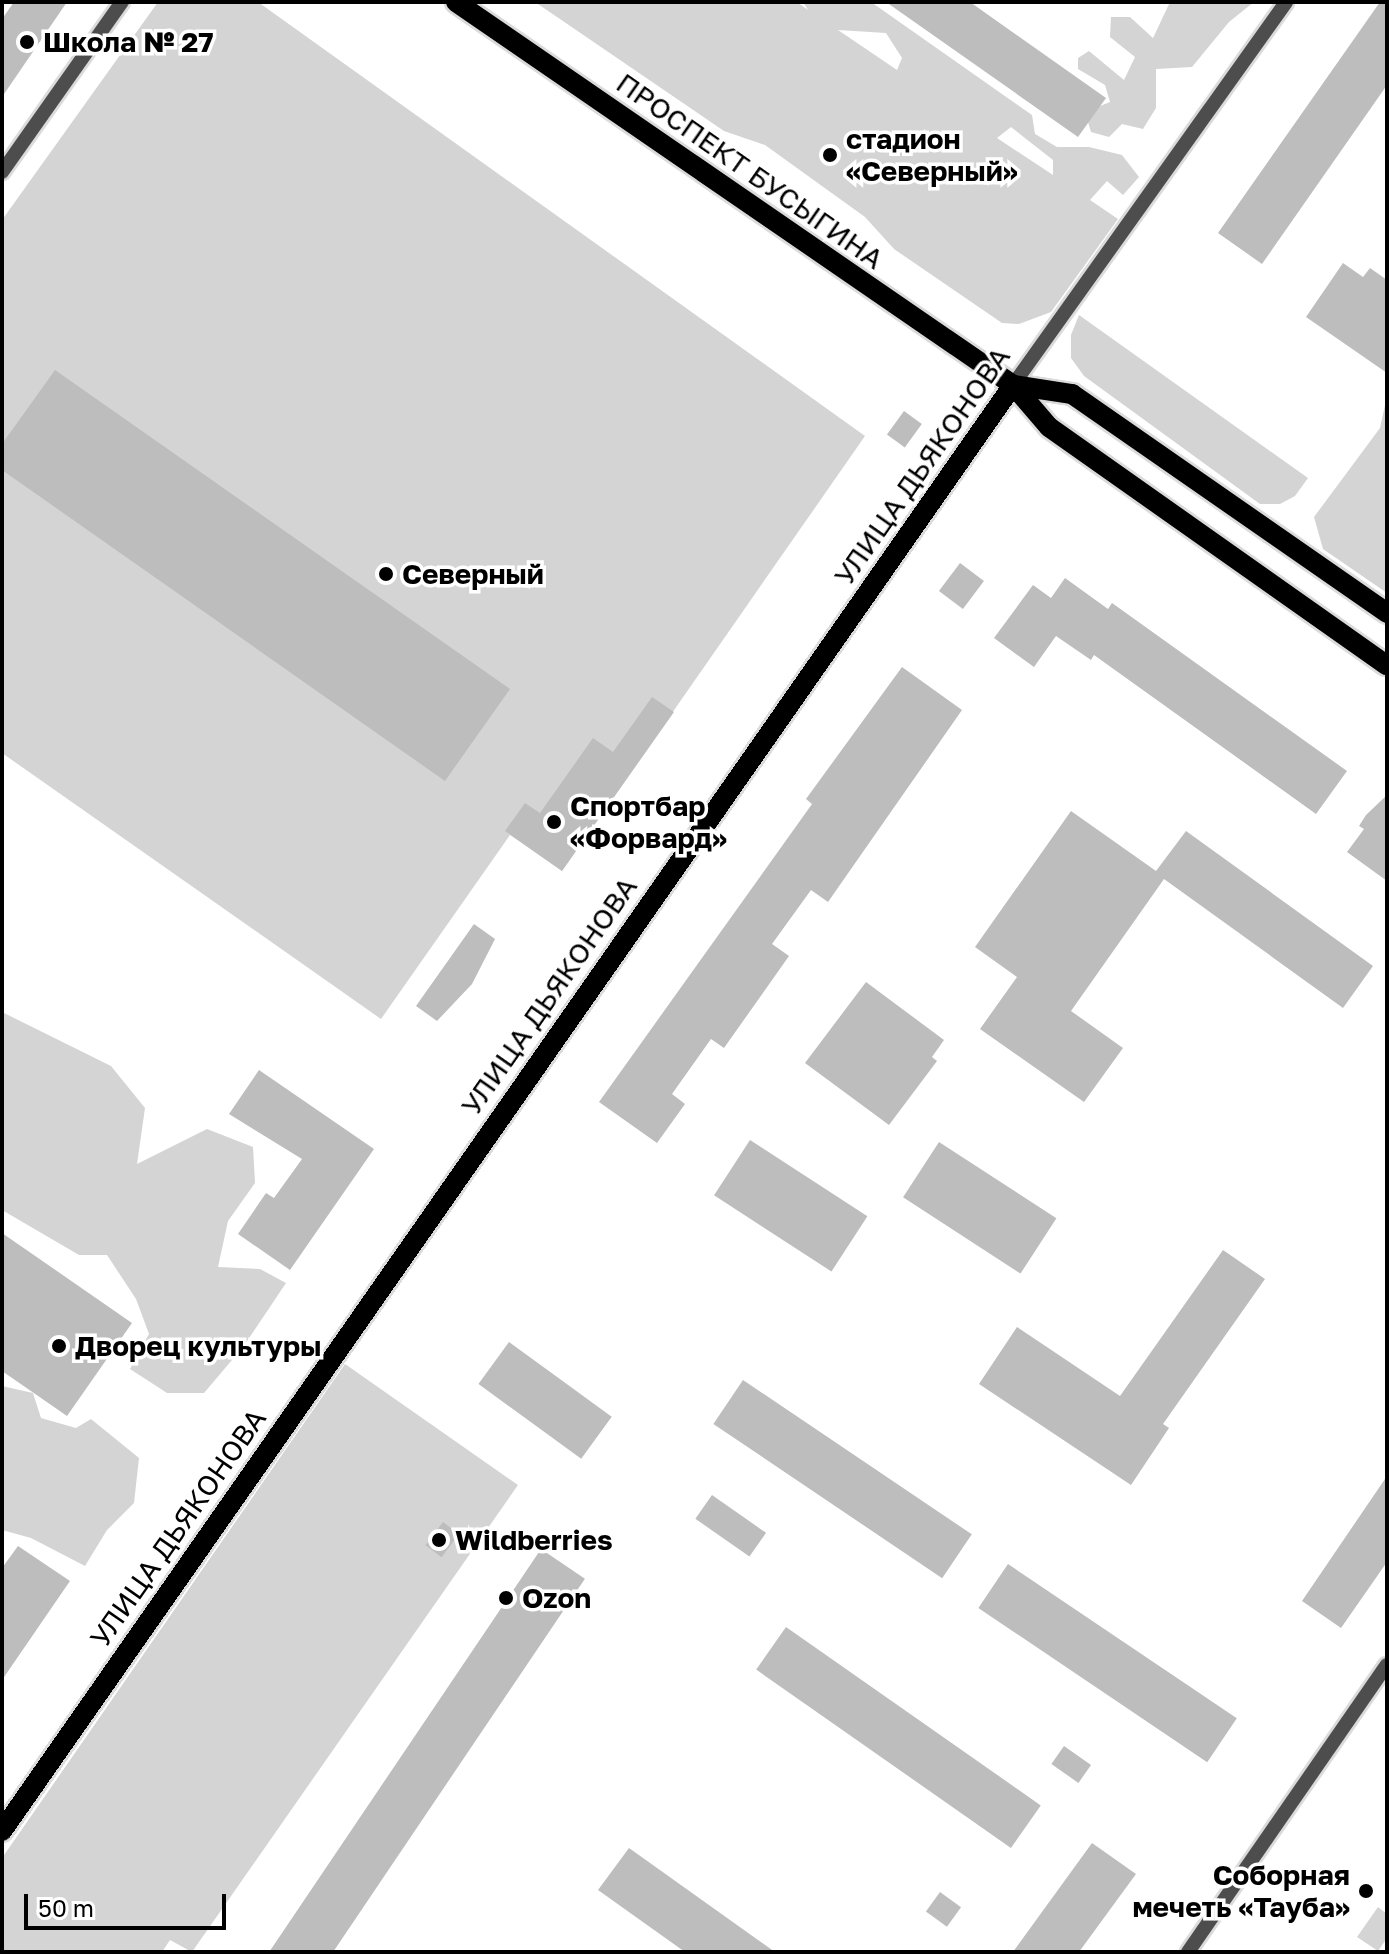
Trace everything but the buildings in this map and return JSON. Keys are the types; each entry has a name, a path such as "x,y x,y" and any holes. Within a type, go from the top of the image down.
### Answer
{"main road":[{"name":"ПРОСПЕКТ БУСЫГИНА","path":"456,2 1013,385 1049,427 1387,665"},
{"name":"ПРОСПЕКТ БУСЫГИНА","path":"1013,385 1072,394 1387,613"},
{"name":"УЛИЦА ДЬЯКОНОВА","path":"4,1825 1013,385"}],"street":[{"path":"2,172 122,2"},
{"name":"УЛИЦА ДЬЯКОНОВА","path":"1013,385 1286,2"},
{"path":"1188,1952 1387,1665"}],"shaded area":[{"name":"Северный","path":"158,2 258,2 865,436 562,871 510,835 381,1019 2,753 2,220"},
{"path":"535,2 797,2 808,10 803,2 871,2 1032,115 1035,134 1057,147 1089,147 1122,155 1139,177 1123,195 1107,181 1090,200 1118,219 1051,312 1019,324 1002,323 894,249 865,217 765,145 724,131","holes":["838,30 886,33 902,58 897,70","1011,127 1053,160 1053,175 997,138"]},
{"path":"1170,2 1254,2 1229,22 1192,67 1156,69 1156,108 1143,129 1122,124 1109,137 1091,132 1085,112 1110,102 1105,85 1078,69 1078,58 1089,51 1124,80 1135,57 1110,37 1111,17 1130,17 1153,38"},
{"path":"1079,315 1308,478 1295,496 1280,504 1260,504 1084,376 1071,358 1071,335"},
{"path":"1387,396 1387,593 1323,549 1314,517 1380,428"},
{"path":"2,1012 111,1066 145,1108 137,1164 207,1129 253,1147 255,1183 228,1221 218,1267 260,1269 286,1283 243,1347 204,1393 167,1393 130,1369 149,1334 136,1299 107,1255 79,1255 2,1210"},
{"path":"345,1364 518,1485 192,1952 170,1940 162,1952 2,1952 2,1858"},
{"path":"2,1386 33,1393 41,1418 76,1428 91,1419 139,1458 134,1503 107,1530 85,1566 31,1538 2,1530"},
{"path":"1378,1907 1387,1914 1387,1938 1378,1951 1357,1937"}],"place":[{"name":"Школа № 27","path":"27,42"},
{"name":"стадион «Северный»","path":"830,155"},
{"name":"Северный","path":"386,574"},
{"name":"Спортбар «Форвард»","path":"554,822"},
{"name":"Дворец культуры","path":"59,1346"},
{"name":"Wildberries","path":"439,1540"},
{"name":"Ozon","path":"506,1598"},
{"name":"Соборная мечеть «Тауба»","path":"1366,1891"}]}
